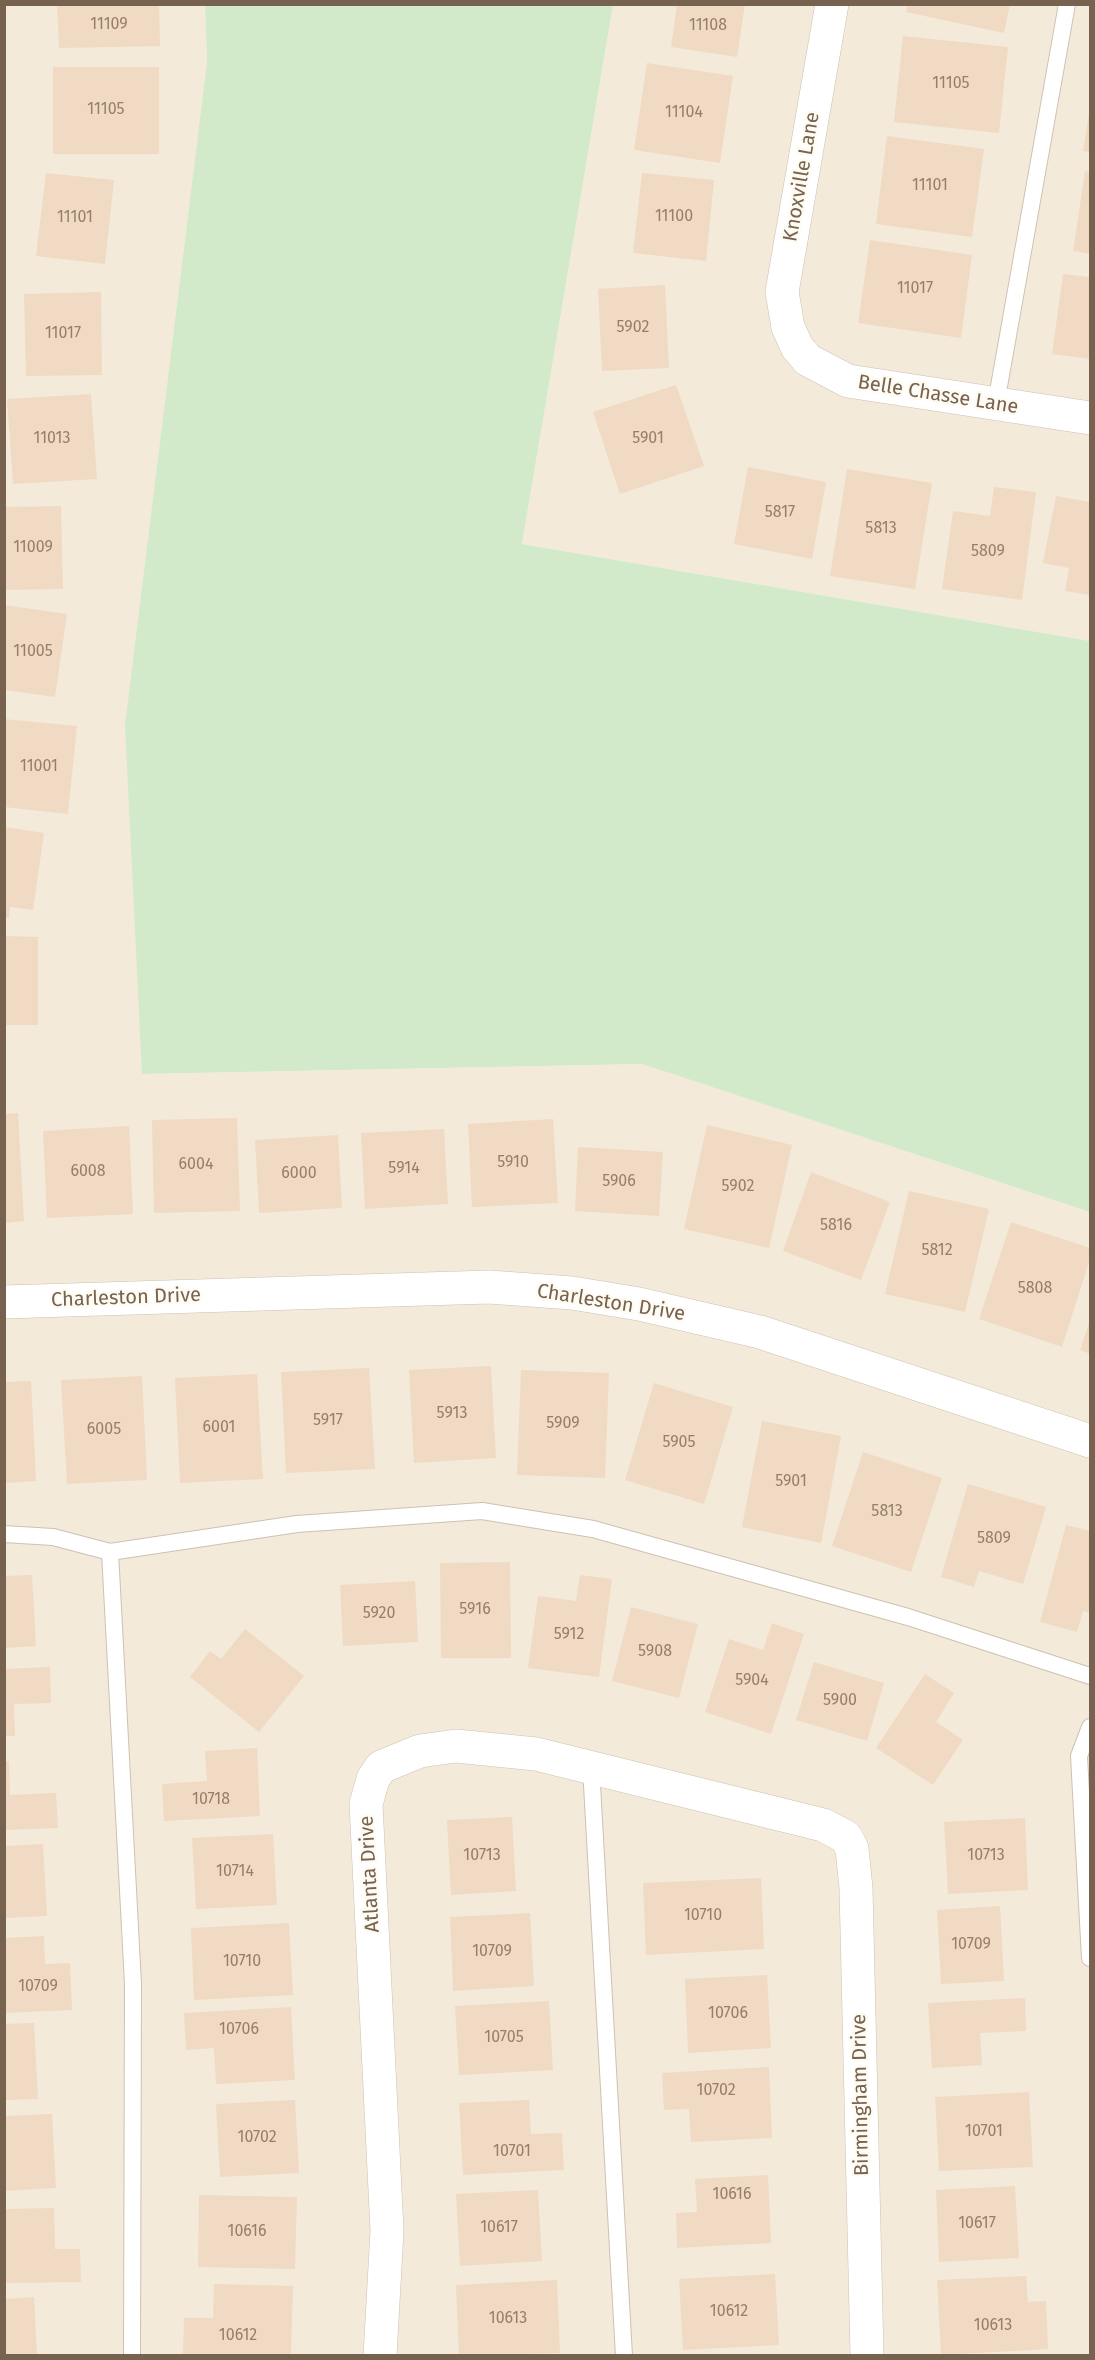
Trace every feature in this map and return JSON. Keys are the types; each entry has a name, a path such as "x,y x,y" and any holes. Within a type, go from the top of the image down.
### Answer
{"street":[{"name":"Knoxville Lane","path":"796,347 788,327 782,292 832,4"},
{"name":"Belle Chasse Lane","path":"796,347 808,360 848,381 1090,418"},
{"name":"Charleston Drive","path":"4,1302 489,1287 572,1293 639,1304 760,1332 1090,1441"},
{"name":"Atlanta Drive","path":"380,2355 387,2231 366,1804 373,1779 381,1767 420,1751 456,1746 491,1747 536,1754 823,1825 846,1836"},
{"name":"Birmingham Drive","path":"846,1836 852,1849 856,1888 867,2355"}],"lane":[{"path":"996,403 1066,4"},
{"path":"4,1534 53,1537 110,1552 297,1524 482,1511 604,1532 908,1617 1090,1676"},
{"path":"110,1552 134,1984 132,2355"},
{"path":"1090,1727 1079,1756 1090,1958"},
{"path":"591,1767 624,2355"}],"shaded area":[{"path":"5,5 205,5 207,63 142,1074 642,1064 1090,1212 1090,2355 5,2356"},
{"path":"613,5 1090,5 1090,641 522,544"}],"green space":[{"path":"205,5 613,5 522,544 1090,641 1090,1212 642,1064 142,1074 125,725 207,63"}],"building":[{"path":"57,4 159,4 160,46 59,48"},
{"path":"677,4 745,4 737,57 671,47"},
{"path":"908,4 1010,4 1004,33 906,12"},
{"path":"903,36 1008,47 999,133 894,122"},
{"path":"647,63 733,76 720,163 634,150"},
{"path":"53,67 159,67 159,154 53,154"},
{"path":"1090,114 1090,152 1083,151"},
{"path":"887,136 984,149 972,237 876,224"},
{"path":"1085,171 1090,172 1090,254 1073,251"},
{"path":"46,173 114,180 105,264 36,256"},
{"path":"642,173 714,180 706,261 633,253"},
{"path":"870,240 972,255 961,338 858,323"},
{"path":"1063,274 1090,277 1090,359 1052,354"},
{"path":"665,285 669,368 602,371 598,289"},
{"path":"101,292 102,375 26,376 24,294"},
{"path":"676,385 704,466 620,494 593,412"},
{"path":"91,394 97,479 13,484 7,399"},
{"path":"748,467 826,482 812,559 734,544"},
{"path":"847,469 932,483 915,589 830,576"},
{"path":"994,487 1036,492 1022,600 942,589 953,511 990,516"},
{"path":"1056,496 1090,502 1090,595 1065,591 1069,568 1043,563"},
{"path":"61,506 63,589 4,590 4,507"},
{"path":"4,605 67,614 55,697 4,690"},
{"path":"4,719 77,726 68,814 4,807"},
{"path":"4,827 44,833 33,910 10,907 9,918 4,917"},
{"path":"4,936 38,937 38,1025 4,1025"},
{"path":"18,1113 24,1221 4,1223 4,1114"},
{"path":"237,1118 240,1211 154,1213 152,1120"},
{"path":"553,1119 558,1203 472,1207 468,1124"},
{"path":"707,1125 792,1145 769,1248 684,1229"},
{"path":"129,1126 133,1214 47,1218 43,1131"},
{"path":"444,1129 448,1204 365,1209 361,1133"},
{"path":"338,1135 342,1208 259,1213 255,1140"},
{"path":"578,1147 663,1152 659,1216 575,1211"},
{"path":"811,1172 890,1202 861,1280 783,1251"},
{"path":"909,1191 989,1209 965,1312 885,1294"},
{"path":"1011,1222 1090,1248 1090,1259 1062,1347 979,1319"},
{"path":"1090,1321 1090,1354 1080,1350"},
{"path":"491,1366 496,1458 414,1463 409,1370"},
{"path":"369,1368 375,1469 286,1473 281,1372"},
{"path":"521,1370 609,1373 605,1478 517,1475"},
{"path":"257,1374 263,1479 180,1483 175,1378"},
{"path":"142,1376 147,1480 67,1484 61,1380"},
{"path":"31,1381 36,1481 4,1483 4,1382"},
{"path":"654,1383 733,1407 704,1504 625,1480"},
{"path":"762,1421 841,1436 821,1543 742,1527"},
{"path":"863,1452 942,1478 911,1572 832,1546"},
{"path":"968,1484 1046,1507 1023,1584 979,1571 974,1587 941,1577"},
{"path":"1066,1525 1090,1531 1090,1613 1083,1611 1077,1632 1040,1622"},
{"path":"510,1562 511,1658 441,1658 440,1563"},
{"path":"32,1575 36,1646 4,1648 4,1576"},
{"path":"580,1575 612,1579 599,1677 528,1668 538,1596 576,1601"},
{"path":"415,1581 418,1642 343,1646 340,1585"},
{"path":"631,1607 698,1624 679,1698 612,1681"},
{"path":"772,1623 804,1634 771,1734 705,1712 729,1639 763,1650"},
{"path":"245,1629 304,1676 259,1732 190,1677 210,1651 221,1659"},
{"path":"814,1662 884,1683 867,1741 796,1720"},
{"path":"50,1667 51,1703 14,1704 15,1736 4,1736 4,1669"},
{"path":"925,1674 954,1693 936,1722 963,1740 933,1785 876,1748"},
{"path":"257,1748 260,1816 164,1821 162,1784 207,1781 205,1751"},
{"path":"4,1761 9,1761 10,1795 56,1793 58,1828 4,1830"},
{"path":"512,1817 516,1891 451,1895 447,1820"},
{"path":"1025,1818 1028,1890 948,1894 944,1822"},
{"path":"273,1834 277,1905 196,1909 192,1838"},
{"path":"43,1844 47,1916 4,1918 4,1846"},
{"path":"761,1878 764,1949 646,1955 643,1883"},
{"path":"1000,1906 1004,1981 941,1984 937,1910"},
{"path":"530,1913 534,1986 453,1991 450,1917"},
{"path":"289,1923 293,1995 194,2000 191,1928"},
{"path":"44,1936 45,1964 70,1963 72,2010 4,2013 4,1938"},
{"path":"767,1975 771,2048 688,2053 685,1979"},
{"path":"1025,1998 1026,2031 980,2033 982,2065 932,2068 928,2003"},
{"path":"549,2001 553,2070 459,2075 455,2006"},
{"path":"291,2007 295,2080 216,2084 214,2048 186,2050 184,2013"},
{"path":"34,2023 38,2099 4,2100 4,2024"},
{"path":"769,2067 772,2138 691,2142 689,2109 664,2110 662,2073"},
{"path":"1029,2092 1033,2167 939,2171 935,2097"},
{"path":"295,2100 299,2173 220,2177 216,2104"},
{"path":"529,2100 531,2134 562,2133 564,2170 463,2175 459,2103"},
{"path":"52,2114 56,2188 4,2191 4,2116"},
{"path":"768,2175 771,2243 677,2248 676,2213 697,2212 695,2179"},
{"path":"1015,2186 1019,2258 939,2262 936,2190"},
{"path":"538,2190 542,2261 460,2266 456,2194"},
{"path":"199,2195 297,2197 295,2269 198,2267"},
{"path":"54,2208 55,2249 80,2249 81,2282 4,2283 4,2209"},
{"path":"775,2274 779,2345 683,2350 679,2279"},
{"path":"1026,2276 1028,2302 1046,2301 1048,2349 941,2355 937,2280"},
{"path":"557,2280 560,2353 459,2356 456,2285"},
{"path":"214,2284 293,2286 291,2356 183,2354 184,2318 213,2318"},
{"path":"34,2297 37,2356 4,2356 4,2299"}]}
